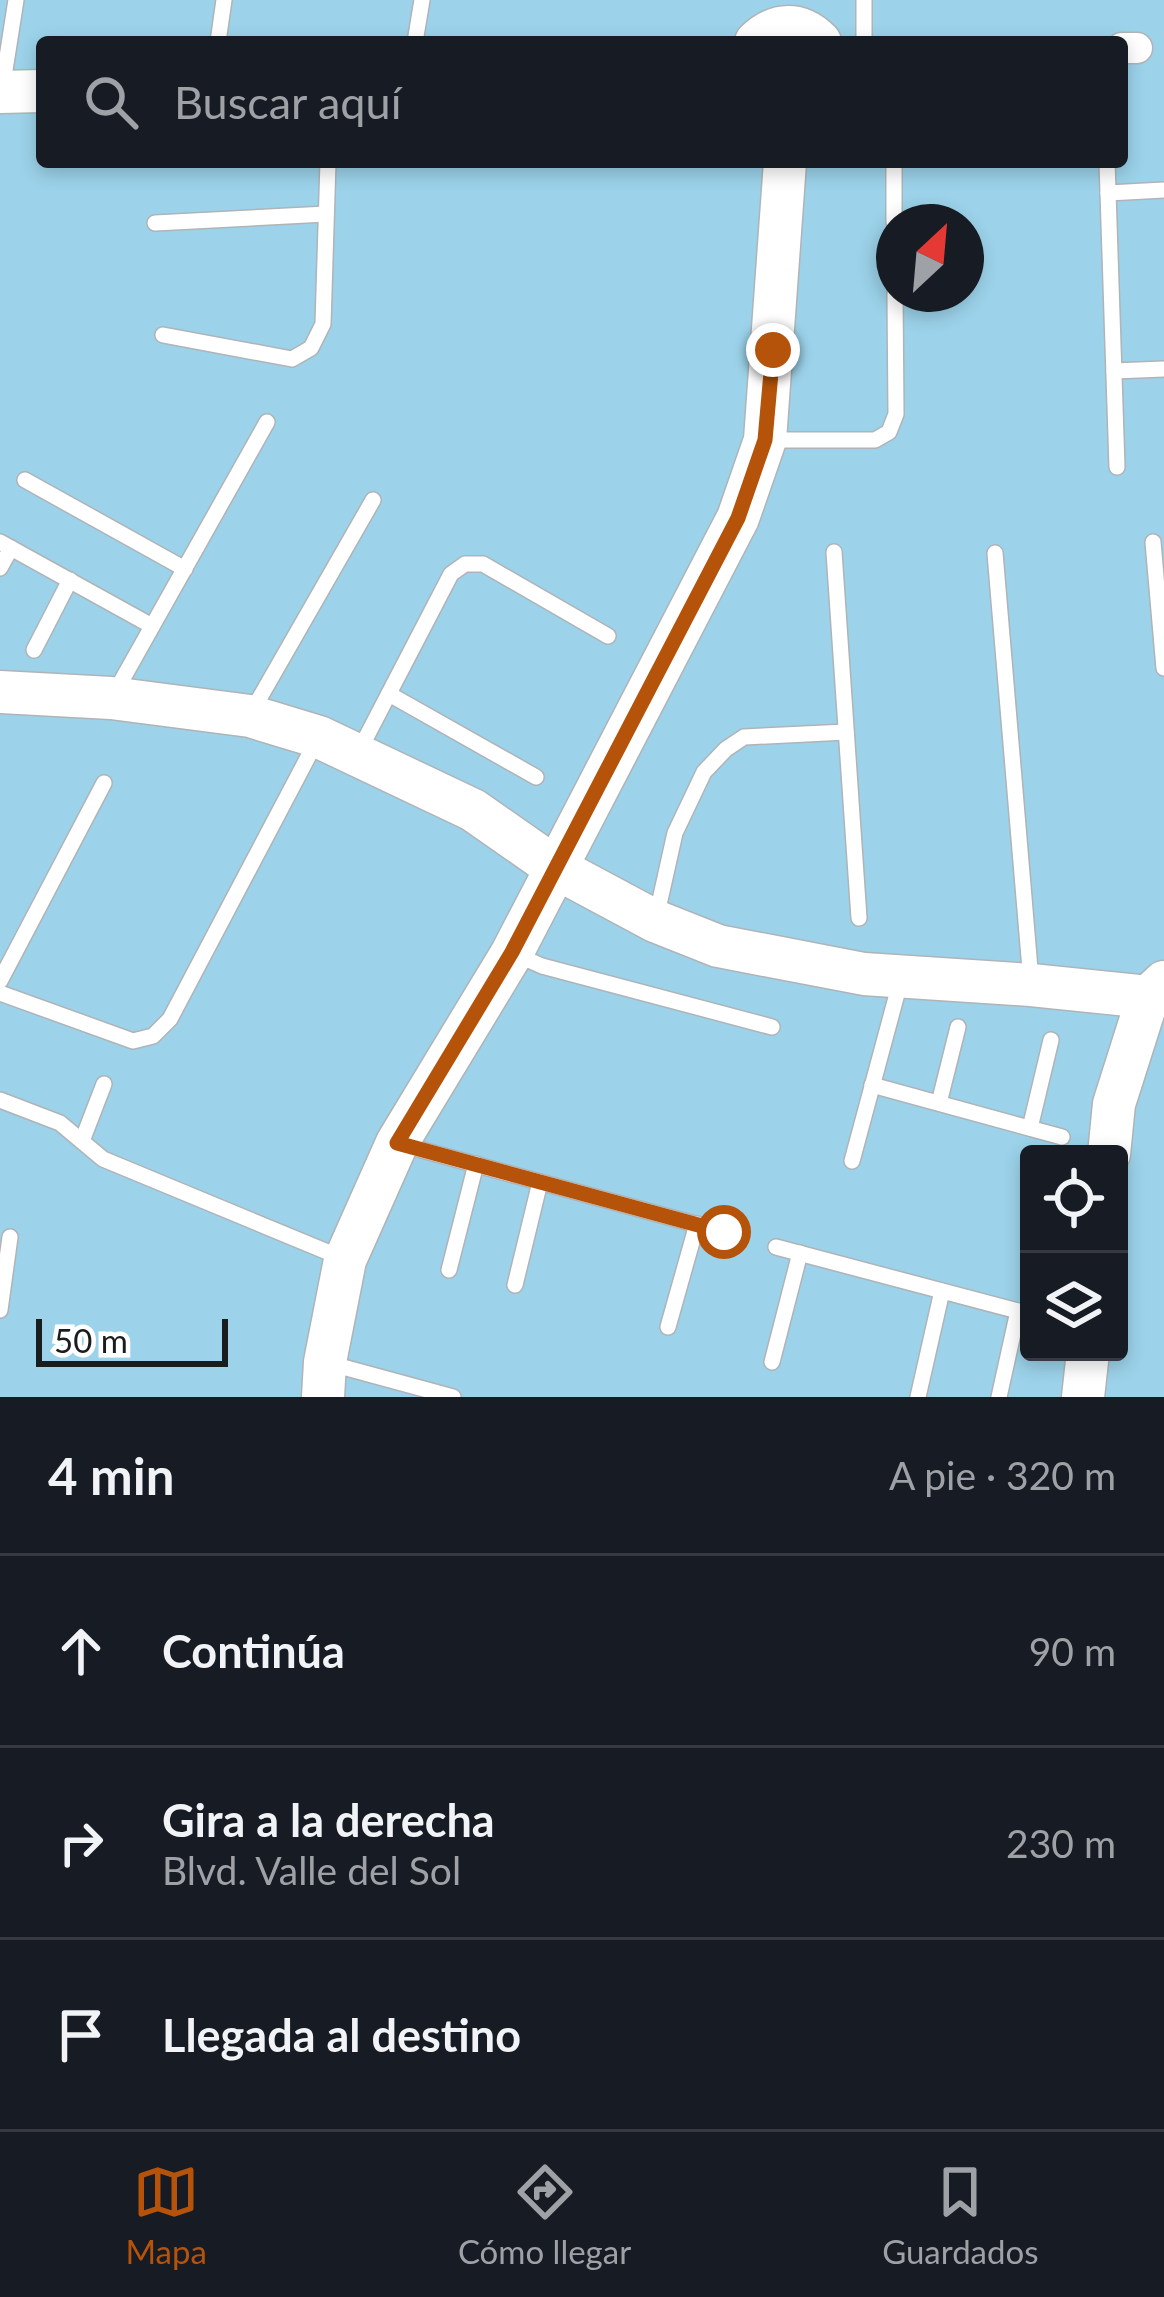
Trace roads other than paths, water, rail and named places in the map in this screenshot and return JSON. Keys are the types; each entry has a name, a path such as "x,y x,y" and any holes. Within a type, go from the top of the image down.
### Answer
{"street":[{"path":"324,1380 345,1260 397,1143 512,952 738,518 765,440 785,168"},
{"path":"0,692 111,698 250,716 319,737 473,811 556,868 655,921 718,946 864,974 1156,990 1114,1103 1110,1145"},
{"path":"1083,1397 1087,1361"}],"lane":[{"path":"15,92 16,0"},
{"path":"219,36 224,0"},
{"path":"417,36 422,0"},
{"path":"864,0 865,36"},
{"path":"163,335 292,359 311,348 323,324 328,168"},
{"path":"894,168 895,204"},
{"path":"1107,168 1117,467"},
{"path":"1108,193 1164,190"},
{"path":"155,223 326,214"},
{"path":"765,440 875,440 889,432 896,413 895,312"},
{"path":"1114,371 1164,369"},
{"path":"111,698 267,422"},
{"path":"25,479 185,569"},
{"path":"250,716 373,500"},
{"path":"1154,542 1164,668"},
{"path":"0,568 6,545 152,626"},
{"path":"834,552 859,918"},
{"path":"995,553 1031,985"},
{"path":"358,754 451,574 466,564 483,564 608,636"},
{"path":"34,650 70,580"},
{"path":"389,694 536,777"},
{"path":"655,921 675,833 704,772 726,749 744,737 846,732"},
{"path":"0,993 133,1041 153,1036 170,1019 319,737"},
{"path":"0,981 104,783"},
{"path":"512,952 542,966 772,1027"},
{"path":"852,1161 901,976"},
{"path":"939,1103 958,1027"},
{"path":"1030,1128 1051,1040"},
{"path":"82,1141 104,1084"},
{"path":"872,1085 1062,1137"},
{"path":"0,1100 61,1123 104,1159 345,1260"},
{"path":"397,1143 724,1232"},
{"path":"449,1270 476,1164"},
{"path":"514,1285 540,1182"},
{"path":"668,1327 697,1224"},
{"path":"0,1310 10,1237"},
{"path":"776,1247 1020,1311"},
{"path":"772,1362 800,1253"},
{"path":"918,1397 942,1291"},
{"path":"999,1397 1020,1323"},
{"path":"324,1380 453,1397"}]}
